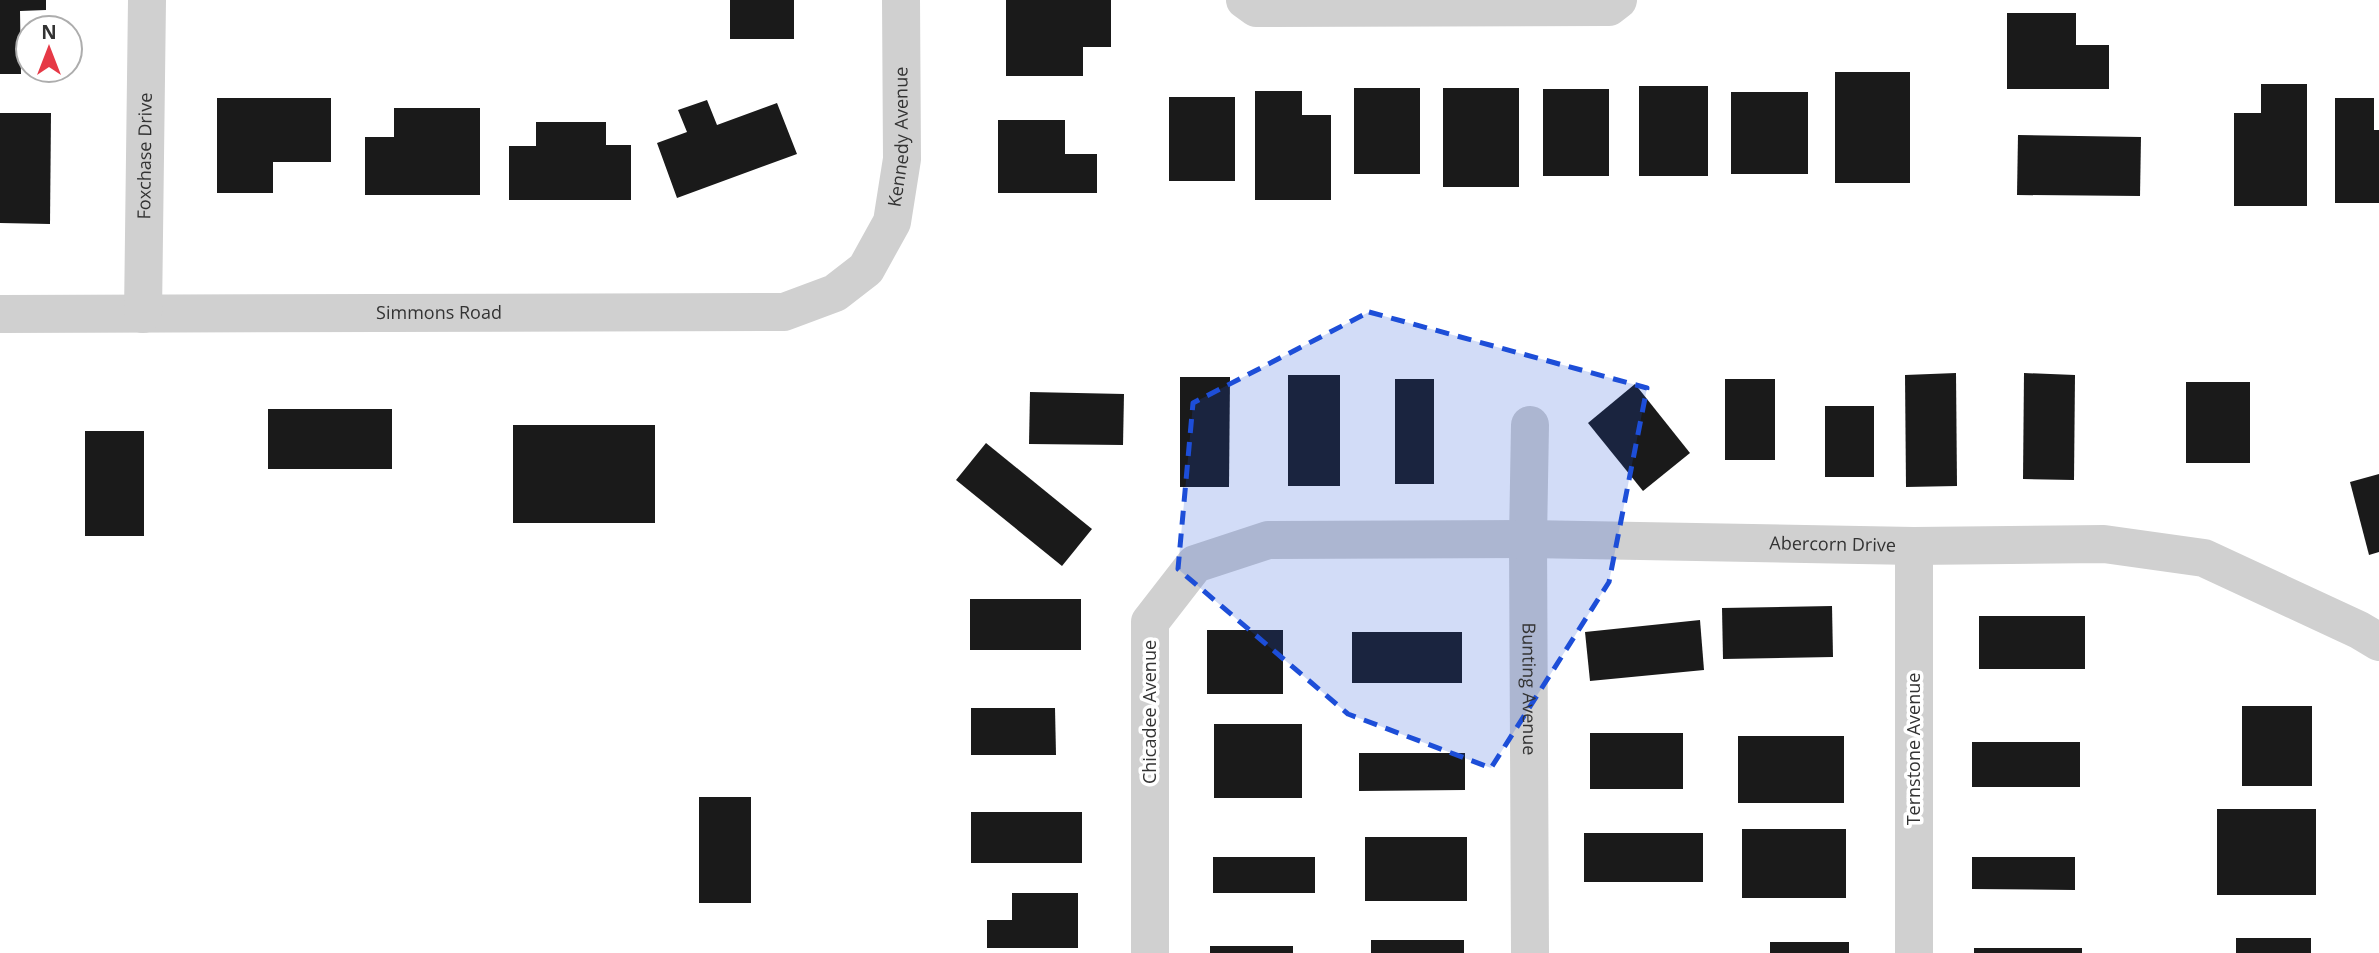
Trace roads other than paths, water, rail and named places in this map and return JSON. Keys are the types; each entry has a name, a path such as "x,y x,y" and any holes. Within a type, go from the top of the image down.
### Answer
{"street":[{"name":"Foxchase Drive","path":"143,314 148,0"},
{"name":"Kennedy Avenue","path":"866,269 892,222 902,159 901,0"},
{"path":"1245,0 1256,8 1609,7 1618,0"},
{"name":"Simmons Road","path":"0,314 785,312 835,293 866,269"},
{"name":"Bunting Avenue","path":"1530,425 1530,953"},
{"name":"Abercorn Drive","path":"1268,540 1528,539 1914,546 2104,544 2204,558 2359,630 2379,642"},
{"name":"Chicadee Avenue","path":"1150,953 1150,622 1195,564 1268,540"},
{"name":"Ternstone Avenue","path":"1914,546 1914,953"}]}
